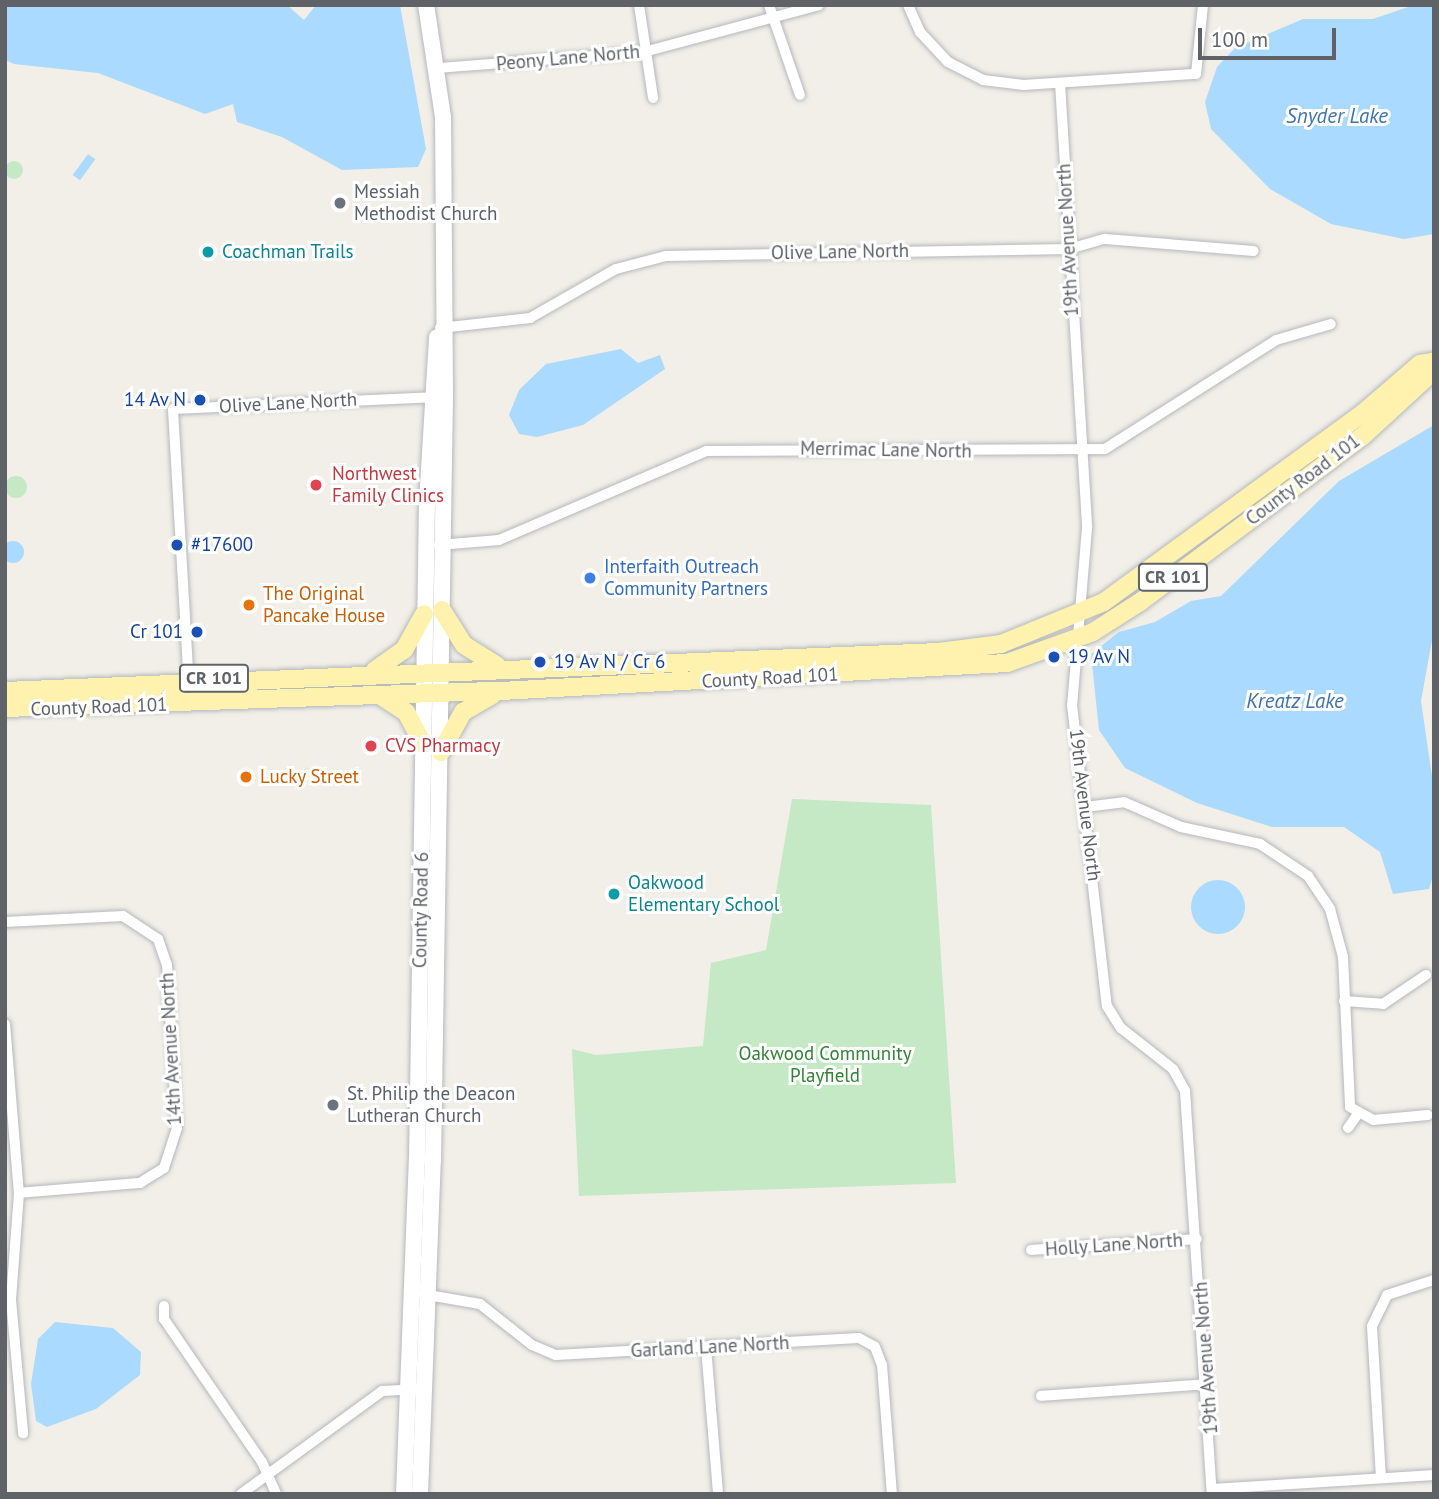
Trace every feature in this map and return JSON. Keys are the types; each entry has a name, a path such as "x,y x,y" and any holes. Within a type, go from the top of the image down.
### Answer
{"main road":[{"name":"County Road 6","path":"420,1294 424,614 440,328 438,68 426,5"},
{"name":"County Road 101","path":"5,691 189,679 497,666 939,652 1001,644 1078,617 1363,413 1420,364 1433,362 1428,376 1363,436 1140,602 1075,638 1007,663 963,670 501,691 190,704 5,708"},
{"name":"County Road 6","path":"419,1494 416,1389 443,670 443,545 438,397"},
{"path":"442,610 464,645 497,666"},
{"path":"371,672 404,650 424,614"},
{"path":"441,752 463,712 501,691"},
{"path":"381,696 406,712 423,744"},
{"name":"County Road 6","path":"404,1494 416,1389"}],"street":[{"path":"639,5 653,98"},
{"path":"769,5 800,95"},
{"name":"Peony Lane North","path":"438,68 644,52 819,5"},
{"path":"908,5 933,48 965,72 1004,84 1196,74 1203,5"},
{"name":"19th Avenue North","path":"1060,83 1080,452 1087,528 1075,638 1072,705 1107,1006 1121,1028 1173,1069 1185,1091 1208,1384 1212,1491"},
{"name":"Olive Lane North","path":"440,328 530,318 616,269 666,256 1069,249 1105,239 1254,251"},
{"name":"Merrimac Lane North","path":"426,545 499,540 707,451 1105,450 1276,340 1331,324"},
{"name":"Olive Lane North","path":"189,679 173,409 438,397"},
{"path":"189,679 190,704"},
{"path":"1085,807 1124,802 1181,827 1260,844 1294,863 1330,909 1343,957 1348,1098 1357,1115"},
{"name":"14th Avenue North","path":"5,922 123,916 158,939 167,965 177,1128 164,1168 140,1183 19,1193"},
{"path":"1344,1001 1383,1004 1426,975"},
{"path":"5,1024 19,1193 11,1300 23,1433"},
{"path":"1357,1115 1428,1115"},
{"path":"1348,1128 1357,1115"},
{"name":"Holly Lane North","path":"1031,1250 1197,1239"},
{"path":"1381,1478 1372,1326 1387,1296 1434,1280"},
{"name":"Garland Lane North","path":"420,1294 480,1304 532,1345 556,1355 859,1338 875,1348 892,1494"},
{"path":"164,1306 164,1319 268,1472 276,1494"},
{"path":"706,1347 718,1494"},
{"path":"1041,1396 1208,1384"},
{"path":"242,1494 268,1472 382,1391 416,1389"},
{"path":"1212,1491 1434,1475"}],"green space":[{"path":"10,161 18,161 23,170 21,177 10,179 5,174 5,166"},
{"path":"16,476 26,483 27,487 20,497 16,498 6,491 5,487 12,477"},
{"name":"Oakwood Community Playfield","path":"792,799 931,805 956,1183 579,1196 572,1049 596,1055 703,1046 711,963 766,950"}],"water":[{"path":"5,5 287,5 304,20 316,5 400,5 426,149 418,167 342,170 282,137 237,122 233,104 205,114 98,73 14,64 5,60"},
{"name":"Snyder Lake","path":"1414,5 1434,5 1434,234 1404,239 1331,224 1270,189 1211,129 1205,102 1217,67 1235,48 1303,19 1373,19"},
{"path":"88,154 95,159 80,180 73,175"},
{"path":"621,349 638,363 660,355 665,369 583,425 537,437 519,434 509,415 519,390 546,364"},
{"name":"Kreatz Lake","path":"1434,425 1434,629 1421,701 1434,790 1434,872 1429,889 1393,894 1380,852 1344,827 1272,827 1197,803 1125,768 1099,730 1091,654 1119,632 1155,622 1191,601 1221,596 1339,481"},
{"path":"9,541 17,541 24,548 24,556 17,563 9,563 2,556 2,548"},
{"path":"1218,880 1237,888 1245,907 1237,926 1218,934 1199,926 1191,907 1199,888"},
{"path":"55,1322 113,1328 141,1352 140,1375 96,1409 47,1427 36,1421 31,1384 38,1339"}],"place":[{"name":"Messiah Methodist Church","path":"340,203"},
{"name":"Coachman Trails","path":"208,252"},
{"name":"14 Av N","path":"200,400"},
{"name":"Northwest Family Clinics","path":"316,485"},
{"name":"#17600","path":"177,545"},
{"name":"Interfaith Outreach Community Partners","path":"590,578"},
{"name":"The Original Pancake House","path":"249,605"},
{"name":"Cr 101","path":"197,632"},
{"name":"19 Av N","path":"1054,657"},
{"name":"19 Av N / Cr 6","path":"540,662"},
{"name":"CVS Pharmacy","path":"371,746"},
{"name":"Lucky Street","path":"246,777"},
{"name":"Oakwood Elementary School","path":"614,894"},
{"name":"St. Philip the Deacon Lutheran Church","path":"333,1105"}]}
